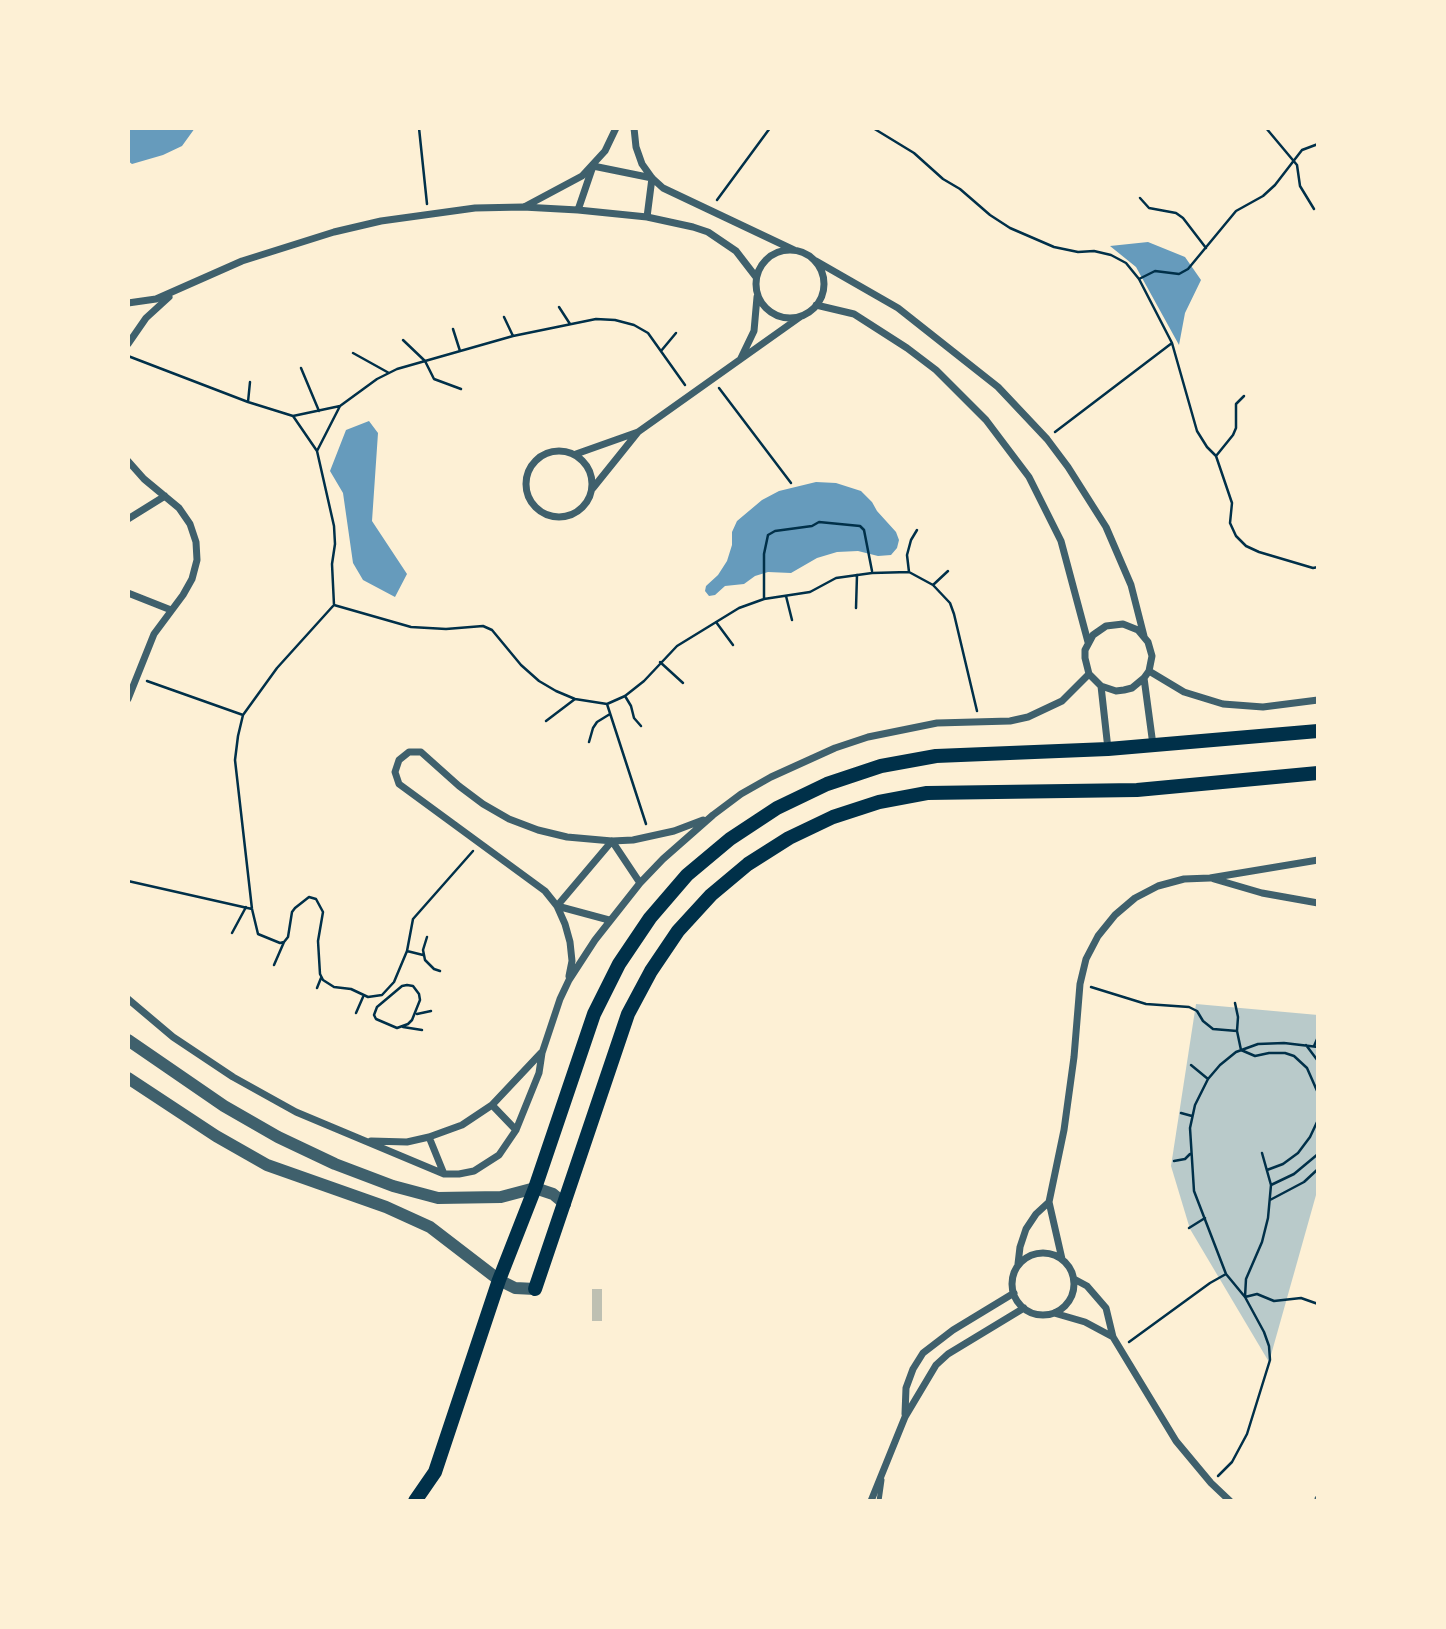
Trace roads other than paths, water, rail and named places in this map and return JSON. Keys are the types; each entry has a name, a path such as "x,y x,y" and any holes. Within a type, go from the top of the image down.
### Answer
{"main road":[{"path":"415,1501 435,1472 499,1280 535,1188 594,1014 619,964 650,918 680,884 730,839 777,808 827,784 881,766 936,756 1108,749 1318,731"},
{"path":"535,1289 628,1014 651,971 678,931 711,895 748,864 789,838 833,817 879,802 926,793 1137,790 1318,774"}],"street":[{"path":"523,207 570,184 593,166 605,151 616,128"},
{"path":"634,128 636,148 642,164 652,178 676,196 816,261 898,308 998,387 1047,439 1106,527 1131,584 1152,656 1147,674 1153,746"},
{"path":"593,166 652,178"},
{"path":"578,210 593,166"},
{"path":"648,217 652,178"},
{"path":"128,303 175,293 242,261 334,232 428,213 475,208 523,207 648,217 708,232 736,251 756,277"},
{"path":"739,362 754,331 756,277 766,259 784,250 794,250"},
{"path":"638,432 593,488 583,507 565,517 544,514 529,499 526,478 536,459 555,450 576,454 638,432 817,305 824,286 816,261"},
{"path":"128,344 146,318 175,293"},
{"path":"757,297 771,313 790,318 800,317"},
{"path":"817,305 854,314 907,348 962,394 1001,439 1028,477 1061,541 1088,642 1085,658 1089,674 1101,685 1116,691 1132,688 1147,674"},
{"path":"576,454 586,463 592,475 593,488"},
{"path":"128,461 180,508 190,524 196,542 197,560 192,579 183,595 154,634 128,699"},
{"path":"128,519 165,496"},
{"path":"128,593 171,610"},
{"path":"1088,642 1099,629 1114,624 1131,626 1144,636"},
{"path":"569,980 609,920 640,883 671,852 741,794 835,748 902,729 937,723 1010,721 1046,710 1062,701 1089,674"},
{"path":"1147,674 1184,692 1223,704 1263,707 1318,700"},
{"path":"1101,685 1108,749"},
{"path":"128,999 173,1037 233,1077 296,1112 444,1174 459,1174 487,1164 499,1155 516,1130 539,1073 541,1053 569,980 572,961 570,942 557,906 545,891 399,784 396,765 403,755 421,752 483,804 509,819 567,837 612,841 650,837 674,831 713,815"},
{"path":"612,841 640,883"},
{"path":"557,906 612,841"},
{"path":"1062,1259 1049,1202 1071,1081 1080,984 1086,959 1098,936 1115,915 1135,898 1158,886 1184,879 1210,878 1318,860"},
{"path":"1210,878 1262,893 1318,903"},
{"path":"557,906 609,920"},
{"path":"128,1040 224,1107 278,1137 335,1164 393,1186 438,1198 500,1197 535,1188 553,1194 565,1203"},
{"path":"362,1141 407,1142 429,1138 462,1125 492,1105 541,1053"},
{"path":"128,1078 267,1166 386,1207 430,1227 499,1280 515,1288 535,1289"},
{"path":"492,1105 516,1130"},
{"path":"429,1138 444,1174"},
{"path":"1049,1202 1036,1214 1026,1229 1014,1274 1014,1293 1024,1308 1038,1314 1054,1313 1085,1322 1113,1337"},
{"path":"1018,1265 1024,1259 1047,1252 1062,1259 1070,1268 1074,1287 1068,1303 1054,1313"},
{"path":"1074,1279 1087,1286 1107,1308 1113,1337 1176,1441 1230,1501"},
{"path":"905,1417 905,1388 923,1353 953,1330 1014,1293"},
{"path":"871,1501 905,1417 936,1365 948,1354 1024,1308"},
{"path":"923,1353 936,1365"}],"lane":[{"path":"879,1501 883,1471"}],"water":[{"path":"128,128 195,128 182,146 132,164 128,161"},
{"path":"1148,242 1185,257 1201,280 1185,313 1179,345 1136,267 1110,246"},
{"path":"369,421 378,433 372,521 407,574 395,597 363,580 353,563 343,493 330,471 346,430"},
{"path":"816,482 836,483 861,491 896,532 899,540 891,555 878,556 858,551 837,552 817,558 791,573 768,572 755,576 744,584 725,586 715,595 709,596 705,591 706,586 718,575 727,561 732,545 732,532 737,521 762,500 779,491"}]}
